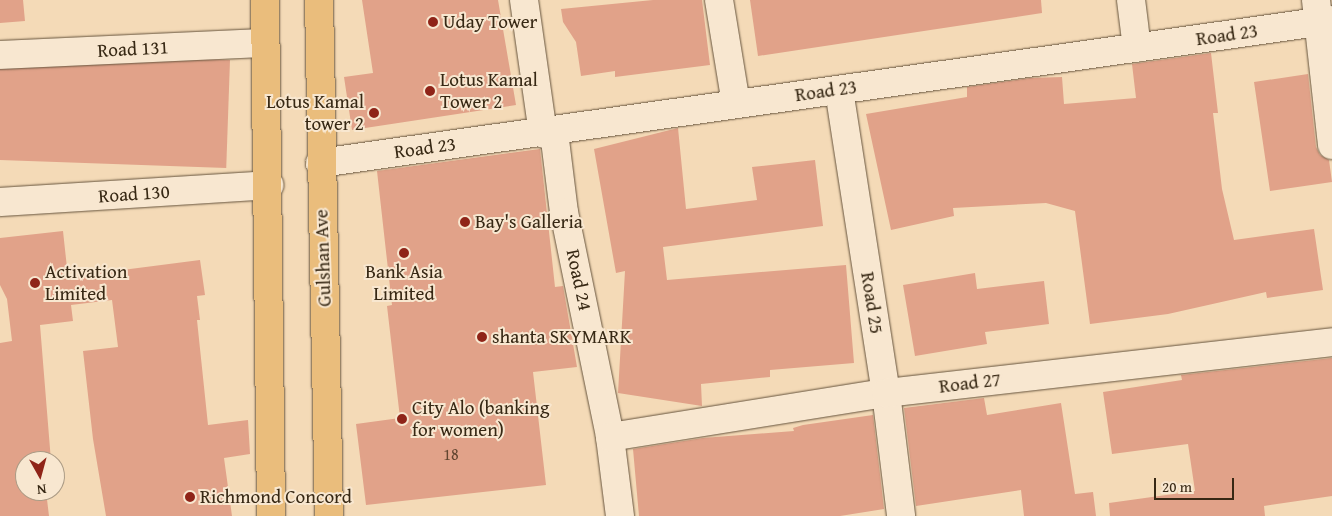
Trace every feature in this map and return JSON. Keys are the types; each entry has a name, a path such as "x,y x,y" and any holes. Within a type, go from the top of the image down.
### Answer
{"main road":[{"path":"265,0 269,185 271,516"},
{"name":"Gulshan Ave","path":"319,0 320,163 329,516"}],"street":[{"name":"Road 24","path":"524,0 548,133 610,437 620,516"},
{"path":"719,0 736,104"},
{"path":"1131,0 1136,48"},
{"name":"Road 23","path":"320,163 548,133 736,104 1136,48 1322,14"},
{"path":"1322,14 1332,145"},
{"name":"Road 131","path":"0,55 266,43"},
{"name":"Road 25","path":"839,90 886,393 901,516"},
{"name":"Road 130","path":"0,202 269,185"},
{"name":"Road 27","path":"610,437 886,393 1332,342"}],"building":[{"path":"0,0 23,0 25,21 0,23"},
{"path":"362,0 498,0 516,105 352,130 344,77 373,73"},
{"path":"653,0 702,0 710,65 615,77 615,71 581,76 576,42 563,22 561,9"},
{"path":"750,0 1041,0 1042,13 758,56"},
{"path":"0,52 230,60 226,168 0,160"},
{"path":"1211,53 1218,113 1213,113 1222,189 1234,240 1314,229 1323,290 1267,298 1266,292 1168,314 1090,324 1075,211 1046,203 953,208 954,216 891,230 866,114 967,97 967,87 1030,78 1062,77 1064,104 1136,98 1132,64"},
{"path":"1308,74 1316,147 1320,155 1329,160 1332,182 1270,191 1254,82"},
{"path":"678,128 686,209 757,200 752,167 815,160 823,226 663,247 667,280 846,265 854,363 770,370 770,377 701,384 702,406 618,393 625,271 616,273 594,149"},
{"path":"540,149 555,287 563,286 577,367 533,372 546,485 366,505 356,424 400,418 387,306 392,305 377,171"},
{"path":"63,231 68,277 200,260 205,295 197,296 200,320 197,320 208,425 248,420 250,454 224,458 232,516 106,516 93,439 83,351 118,347 112,300 71,305 73,321 40,325 50,451 15,451 15,501 47,501 49,516 0,516 0,343 12,341 7,299 0,285 0,238"},
{"path":"975,273 977,289 1044,281 1049,324 985,332 987,344 915,356 903,285"},
{"path":"1332,358 1332,496 1264,506 1265,516 1110,516 1109,503 1195,491 1188,444 1112,454 1103,392 1182,380 1181,375"},
{"path":"984,398 987,415 1061,403 1075,494 1093,492 1096,516 1024,516 1021,490 916,506 904,408"},
{"path":"873,415 884,509 840,516 639,516 633,449 703,438 794,431 793,428 803,425"}],"place":[{"name":"Uday Tower","path":"433,22"},
{"name":"Lotus Kamal Tower 2","path":"430,91"},
{"name":"Lotus Kamal tower 2","path":"374,113"},
{"name":"Bay's Galleria","path":"465,222"},
{"name":"Bank Asia Limited","path":"404,253"},
{"name":"Activation Limited","path":"35,283"},
{"name":"shanta SKYMARK","path":"482,337"},
{"name":"City Alo (banking for women)","path":"402,419"},
{"name":"Richmond Concord","path":"190,497"}]}
